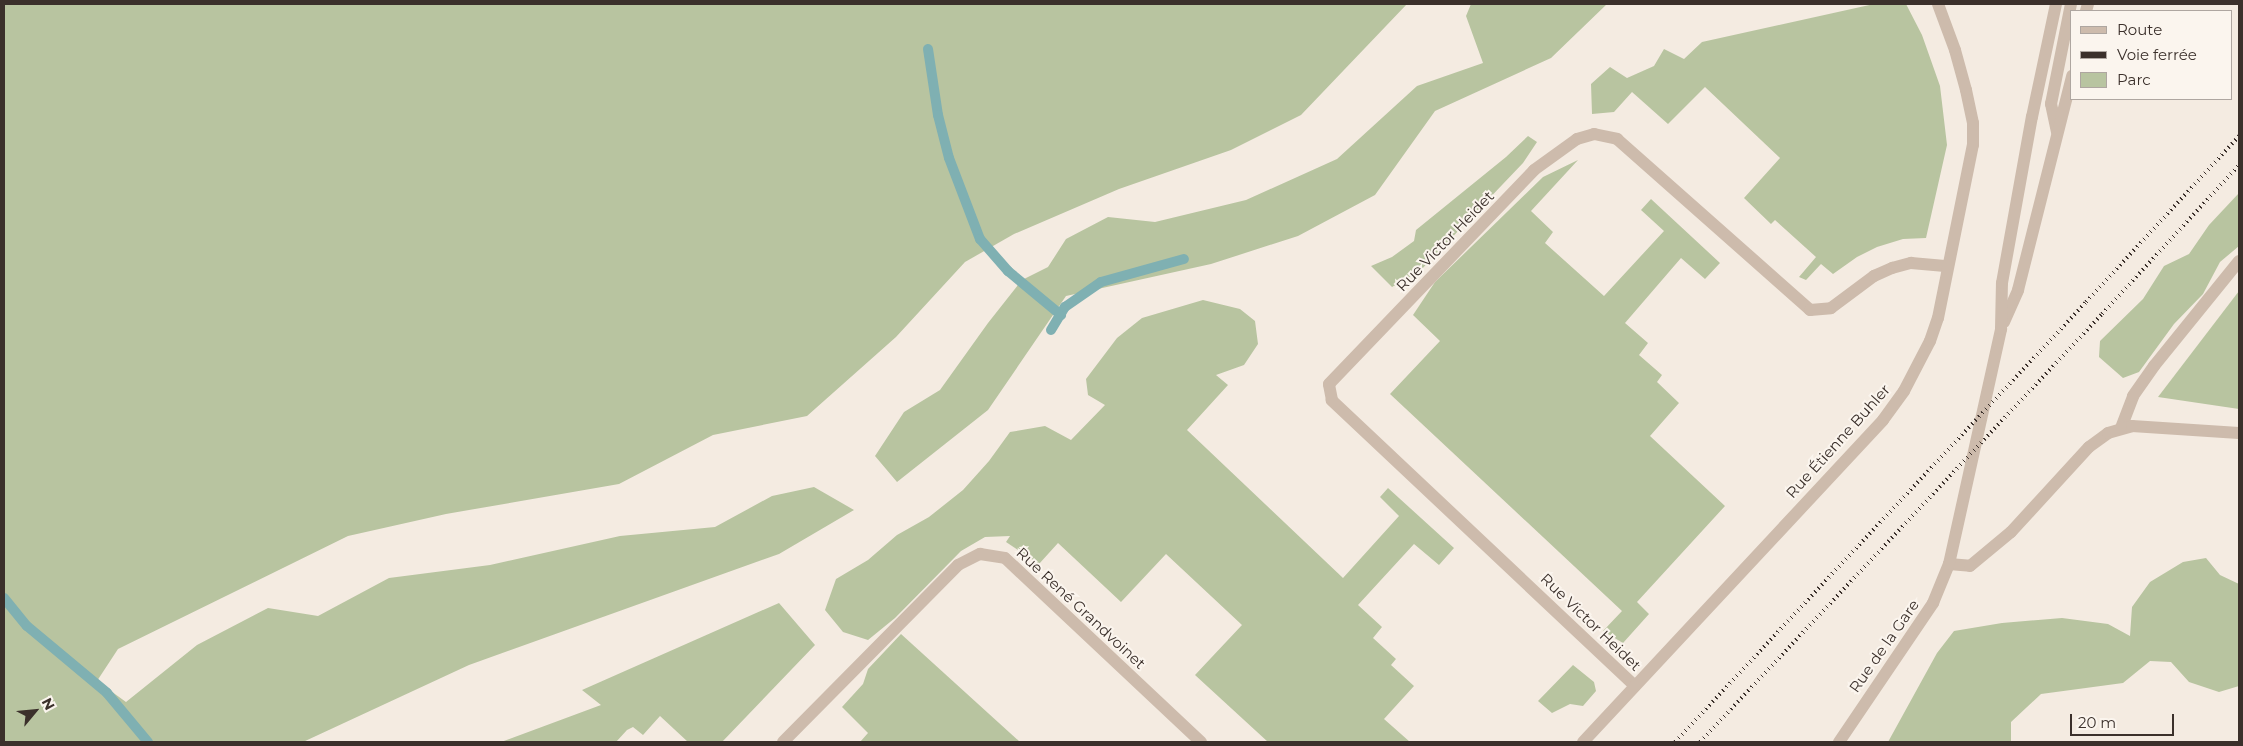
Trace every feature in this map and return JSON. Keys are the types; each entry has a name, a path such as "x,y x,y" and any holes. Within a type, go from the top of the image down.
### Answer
{"street":[{"name":"Rue Étienne Buhler","path":"1583,742 1887,415 1904,391 1930,341 1938,318 1972,145 1973,123 1955,50 1938,4"},
{"path":"2001,329 2002,283 2032,116 2056,4"},
{"path":"2058,136 2051,104 2071,4"},
{"path":"2001,329 2018,290 2070,85"},
{"name":"Rue Victor Heidet","path":"1635,686 1332,400 1330,384 1534,170 1577,139 1594,134 1618,139 1810,310 1830,308 1874,276 1892,268 1911,263 1948,266"},
{"path":"2121,428 2133,396 2154,366 2239,261"},
{"name":"Rue de la Gare","path":"1839,742 1933,603 1949,564 1961,518 2001,329"},
{"path":"1949,564 1970,566 2011,532 2089,447 2108,433 2132,426 2239,433"},
{"name":"Rue René Grandvoinet","path":"783,742 958,564 980,554 1005,558 1202,742"}],"green space":[{"path":"4,4 1407,4 1301,115 1231,150 1119,189 1014,234 965,262 896,337 807,416 713,435 619,484 446,514 348,536 118,649 97,681 126,702 197,645 268,608 318,616 389,578 490,565 620,536 715,527 772,496 814,487 854,510 779,554 469,665 303,742 4,742"},
{"path":"1471,4 1607,4 1551,58 1435,111 1375,195 1298,236 1211,264 1066,296 988,410 897,482 875,456 904,412 940,390 988,323 1022,280 1048,267 1066,239 1108,217 1155,222 1246,200 1337,159 1417,86 1483,63 1466,16"},
{"path":"1874,4 1906,4 1922,35 1940,86 1947,145 1926,238 1903,239 1877,247 1857,257 1833,274 1821,264 1806,280 1799,277 1816,257 1775,220 1771,224 1744,198 1780,158 1705,87 1668,124 1632,92 1614,112 1592,114 1591,84 1610,67 1627,78 1654,66 1664,49 1684,59 1702,42"},
{"path":"1528,136 1537,142 1523,163 1419,272 1392,287 1371,266 1392,257 1414,241 1416,230 1506,157"},
{"path":"1578,160 1531,211 1553,232 1545,243 1604,296 1664,231 1641,210 1651,199 1720,263 1705,279 1681,258 1625,323 1648,343 1639,355 1662,375 1657,382 1679,403 1650,436 1725,506 1637,602 1649,614 1623,643 1603,631 1622,611 1390,394 1440,341 1413,315 1435,282 1543,177"},
{"path":"2239,193 2239,246 2220,262 2203,294 2174,324 2139,372 2123,378 2099,357 2100,341 2143,299 2164,266 2189,254 2209,225"},
{"path":"2239,291 2239,409 2158,397"},
{"path":"1203,300 1240,309 1255,321 1258,344 1244,365 1216,375 1228,385 1187,430 1343,578 1399,516 1380,497 1388,488 1454,548 1439,565 1414,544 1358,605 1382,627 1373,638 1396,659 1391,665 1414,686 1384,719 1410,742 1268,742 1195,675 1242,625 1166,554 1121,602 1058,543 1039,564 1006,542 1010,536 985,537 961,551 895,618 868,640 843,632 825,610 836,579 868,560 897,535 929,517 963,490 989,461 1010,432 1045,426 1071,440 1105,405 1088,395 1086,379 1117,338 1142,318"},
{"path":"2206,558 2220,575 2239,584 2239,686 2219,692 2189,682 2171,662 2150,661 2123,683 2041,694 2011,722 2011,742 1888,742 1937,653 1954,631 2002,623 2062,618 2108,624 2130,636 2132,607 2150,582 2183,562"},
{"path":"779,603 815,645 722,742 688,742 660,716 643,735 633,727 627,730 616,742 501,742 601,705 582,690"},
{"path":"901,634 1020,742 860,742 868,733 842,707 863,684 868,669"},
{"path":"1573,665 1594,682 1596,691 1583,706 1570,704 1552,713 1538,701"}],"waterway":[{"path":"928,49 938,115 949,158 980,239 1008,271 1061,315"},
{"path":"1051,330 1065,307 1101,282 1184,259"},
{"path":"4,598 27,626 107,693 148,742"}],"railway":[{"path":"1675,742 2239,136"},
{"path":"1700,742 2102,314 2239,165"}]}
